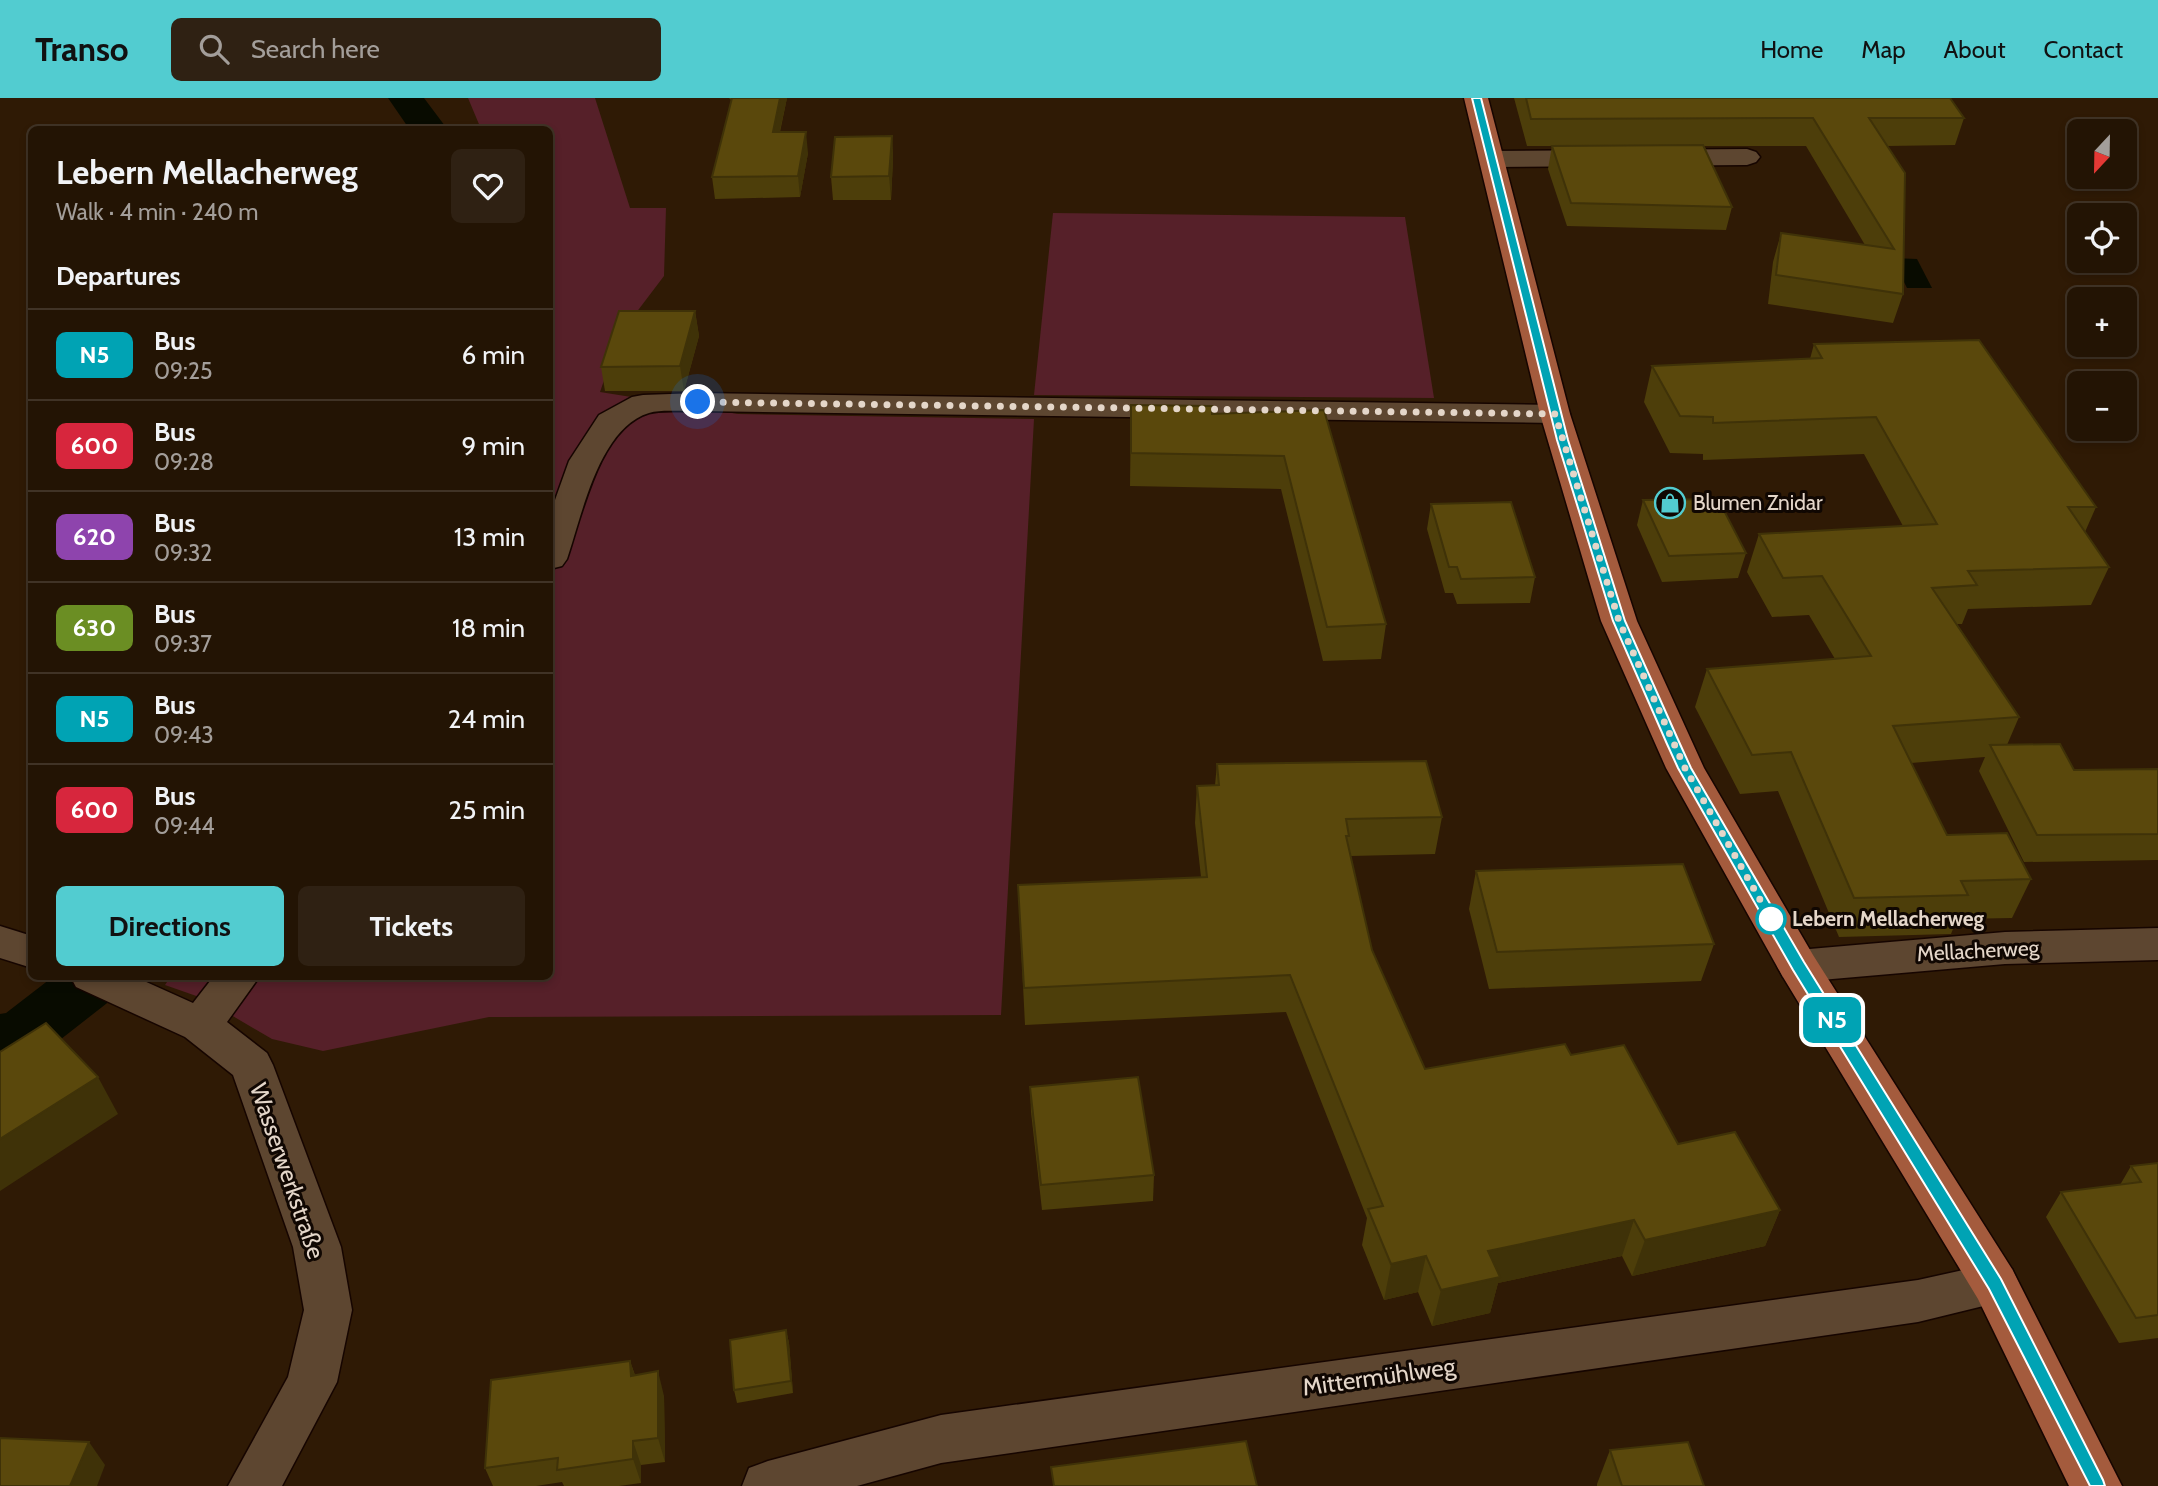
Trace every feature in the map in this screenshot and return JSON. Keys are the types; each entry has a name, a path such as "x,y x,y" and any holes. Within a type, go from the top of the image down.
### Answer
{"main road":[{"path":"1476,98 1494,159 1555,414 1625,633 1685,768 1798,966 1995,1284 2096,1486"}],"street":[{"path":"1494,159 1747,157"},
{"path":"553,551 585,461 610,422 643,404 698,402 1112,406 1555,414"},
{"path":"0,942 28,951"},
{"name":"Mellacherweg","path":"1798,966 2006,948 2158,944"},
{"name":"Wasserwerkstraße","path":"99,980 201,1026 251,1065 317,1247 328,1310 312,1382 254,1486"},
{"path":"201,1026 236,980"},
{"name":"Mittermühlweg","path":"768,1486 941,1439 1918,1301 1995,1284"}],"shaded area":[{"path":"468,98 595,98 630,208 666,208 664,276 620,334 600,392 738,414 1034,419 1001,1015 489,1017 323,1051 272,1039 202,998 165,985 168,980 553,980 553,126 480,126"},
{"path":"1053,213 1405,217 1434,398 1034,395"},
{"path":"1892,258 1917,259 1932,288 1907,288"}],"building":[{"path":"732,98 780,98 773,132 806,132 798,176 712,177"},
{"path":"1526,98 1950,98 1964,118 1869,118 1905,173 1903,294 1776,275 1781,233 1894,249 1813,118 1531,119"},
{"path":"892,136 889,176 831,177 835,137"},
{"path":"1703,145 1732,207 1571,203 1552,146"},
{"path":"619,311 695,311 680,366 601,367"},
{"path":"1979,340 2096,507 2068,507 2109,567 1968,571 1977,585 1932,588 2019,717 1893,726 1947,835 2007,833 2031,879 1961,881 1968,895 1854,898 1791,752 1752,755 1707,669 1871,656 1822,576 1783,578 1759,534 1937,524 1876,417 1713,423 1713,417 1680,416 1652,366 1822,358 1814,344"},
{"path":"1131,405 1212,406 1212,414 1324,410 1386,624 1327,627 1284,456 1131,453"},
{"path":"1718,499 1746,553 1669,556 1643,500"},
{"path":"1511,502 1535,577 1461,579 1457,567 1449,567 1431,504"},
{"path":"2060,744 2074,770 2158,769 2158,834 2037,835 1990,745"},
{"path":"1426,761 1442,817 1346,819 1349,836 1346,836 1372,950 1425,1069 1565,1044 1571,1055 1624,1045 1678,1144 1735,1132 1780,1210 1645,1240 1634,1220 1488,1251 1500,1277 1441,1290 1426,1256 1391,1264 1368,1209 1383,1206 1290,975 1024,988 1018,885 1207,877 1197,786 1219,785 1217,764"},
{"path":"1683,864 1714,944 1497,952 1476,871"},
{"path":"46,1023 98,1077 0,1139 0,1052"},
{"path":"1138,1077 1154,1175 1041,1185 1030,1087"},
{"path":"2158,1163 2158,1315 2136,1318 2061,1192 2141,1182 2131,1166"},
{"path":"786,1330 791,1381 734,1390 730,1340"},
{"path":"630,1361 631,1376 658,1371 658,1438 633,1441 633,1459 557,1470 558,1458 485,1468 491,1380"},
{"path":"0,1438 89,1442 70,1486 0,1486"},
{"path":"1246,1441 1257,1486 1054,1486 1051,1467"},
{"path":"1688,1442 1704,1486 1622,1486 1610,1450"}],"waterway":[{"path":"406,98 427,126"},
{"path":"0,1039 25,1033 93,980"}],"bus line":[{"name":"N5","path":"1476,98 1494,159 1555,414 1619,621 1685,768 1798,966 1995,1284 2096,1486"}],"place":[{"name":"Blumen Znidar","path":"1670,503"},
{"name":"Lebern Mellacherweg","path":"1771,919"}],"route":[{"path":"698,402 1140,406 1555,414 1619,621 1685,768 1771,919"}]}
